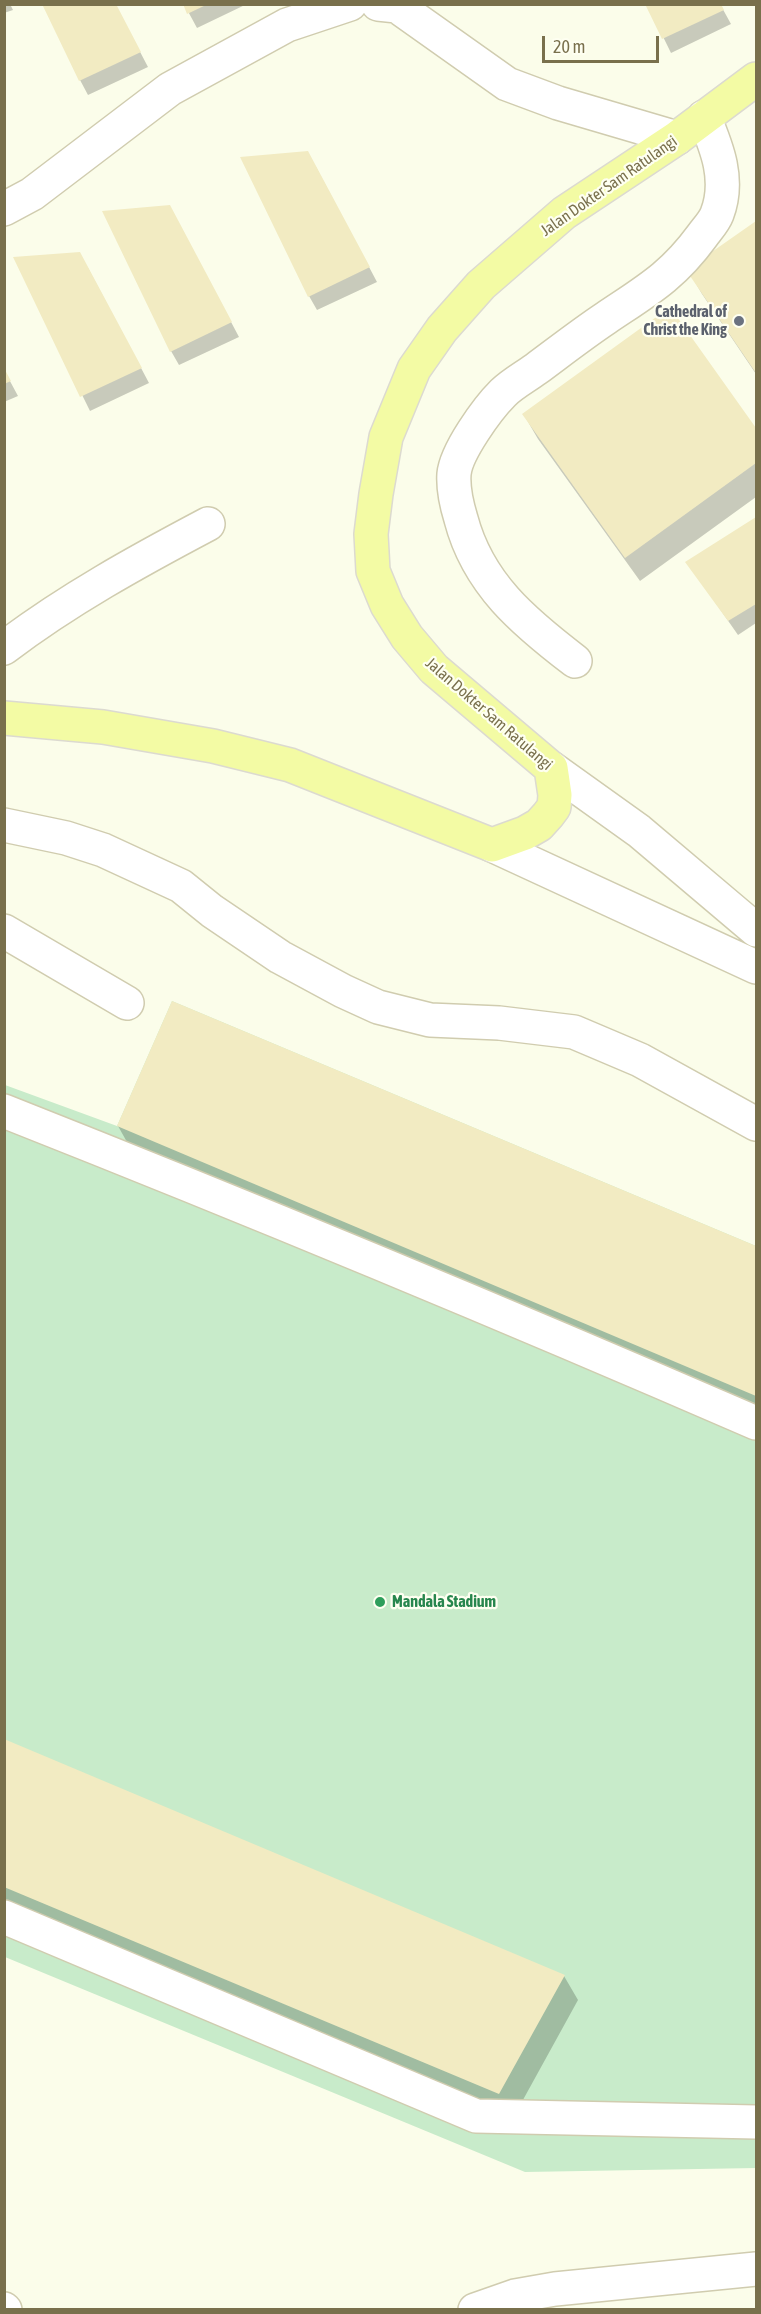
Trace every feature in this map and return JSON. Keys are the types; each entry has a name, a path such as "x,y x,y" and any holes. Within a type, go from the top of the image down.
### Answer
{"main road":[{"name":"Jalan Dokter Sam Ratulangi","path":"550,768 434,669 407,637 387,605 373,571 371,534 386,437 414,369 442,329 481,285 564,213 677,138 756,79"},
{"path":"4,718 103,727 213,746 290,765 492,845 525,833 539,825 548,815 554,807 555,795 550,768"}],"street":[{"path":"4,209 32,194 170,89 287,25 350,4"},
{"path":"378,4 397,6 507,84 558,103 677,138"},
{"path":"575,662 517,612 494,588 475,561 457,506 454,474 461,451 503,393 607,317 667,277 693,249 717,215 723,187 719,152 704,117"},
{"path":"4,648 134,563 208,524"},
{"name":"Jalan Dokter Sam Ratulangi","path":"550,768 639,831 756,930"},
{"path":"4,825 66,838 103,850 181,886 212,911 280,957 343,992 378,1007 430,1020 499,1023 574,1032 639,1060 756,1124"},
{"path":"492,845 756,967"},
{"path":"4,931 127,1003"},
{"path":"4,1111 505,1314 756,1423"},
{"path":"4,1917 274,2029 466,2114 756,2122"},
{"path":"475,2310 515,2296 555,2289 756,2269"},
{"path":"515,2296 565,2310"}],"green space":[{"name":"Mandala Stadium","path":"172,1001 756,1246 756,2168 525,2172 5,1957 5,1085 117,1126"}],"building":[{"path":"42,4 116,4 141,52 79,81"},
{"path":"183,4 208,4 187,14"},
{"path":"645,4 721,4 724,10 662,39"},
{"path":"308,151 370,267 308,297 240,157"},
{"path":"170,205 232,322 170,352 102,211"},
{"name":"Cathedral of Christ the King","path":"756,221 756,373 686,270"},
{"path":"80,252 142,368 80,397 13,257"},
{"path":"670,307 756,428 756,463 625,558 522,414"},
{"path":"4,368 11,381 4,384"},
{"path":"756,517 756,604 728,621 685,562"},
{"path":"172,1001 756,1246 756,1396 117,1126"},
{"path":"4,1739 565,1975 499,2094 4,1887"}],"place":[{"name":"Cathedral of Christ the King","path":"739,321"},
{"name":"Mandala Stadium","path":"380,1602"}]}
